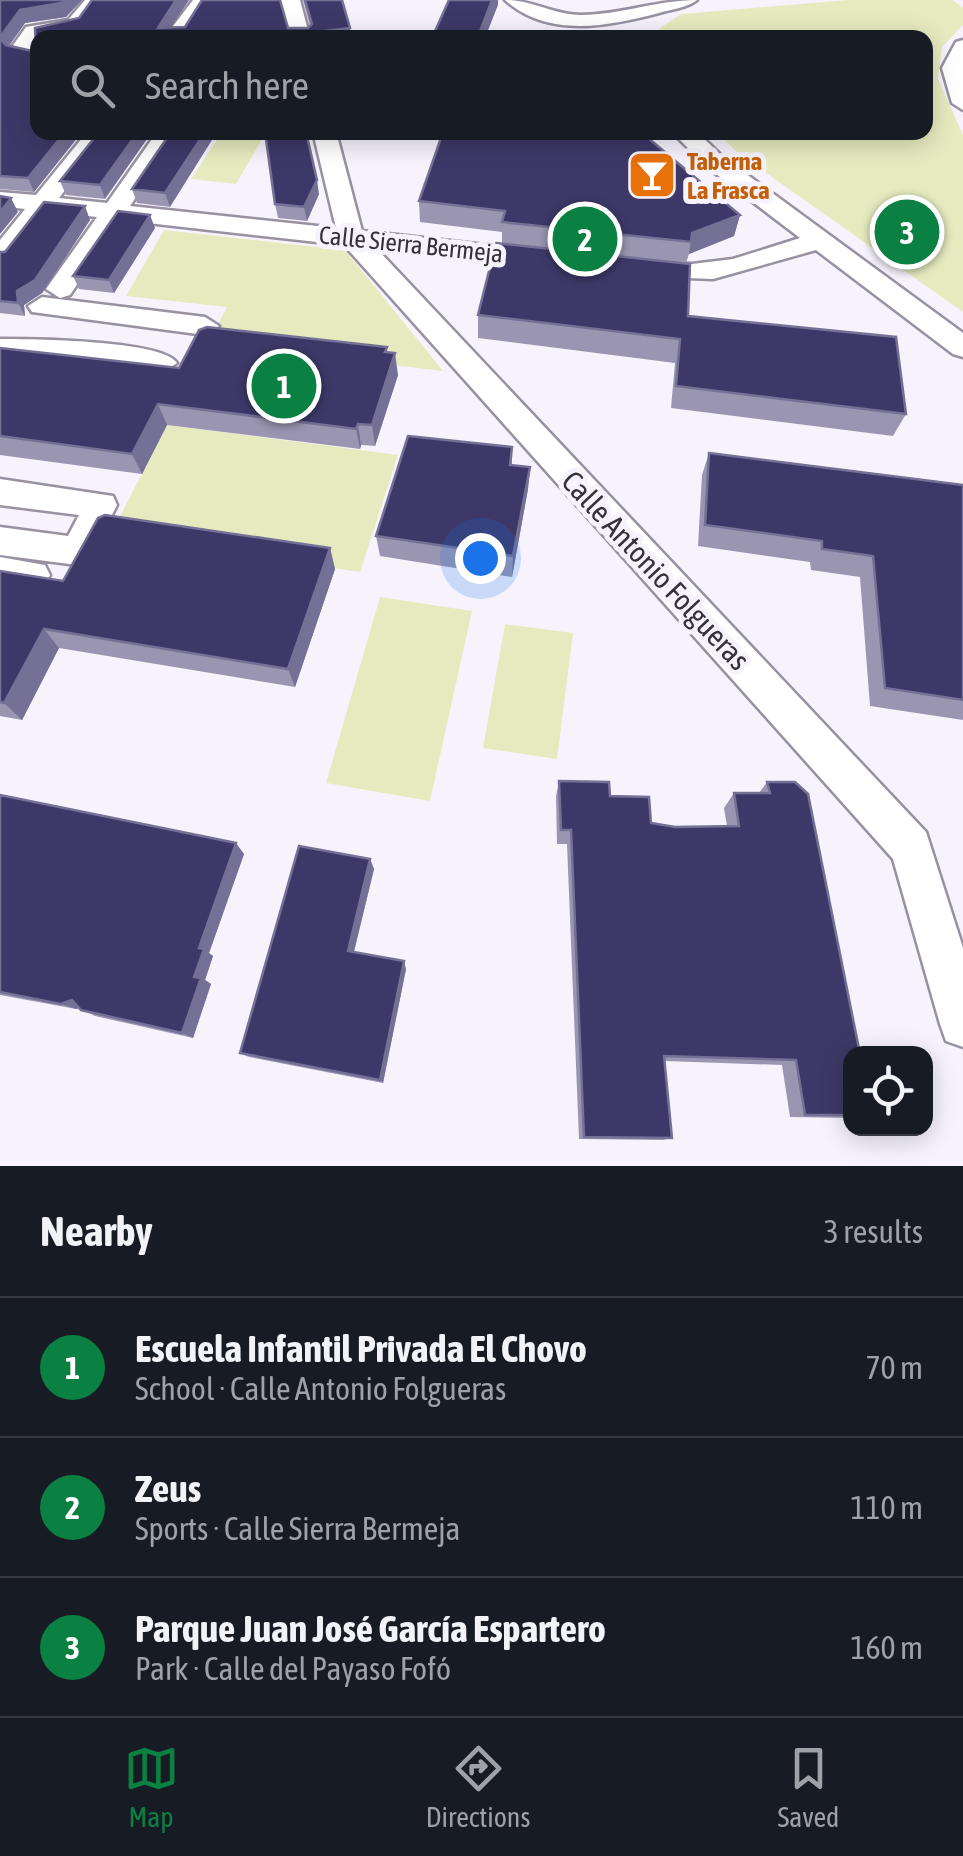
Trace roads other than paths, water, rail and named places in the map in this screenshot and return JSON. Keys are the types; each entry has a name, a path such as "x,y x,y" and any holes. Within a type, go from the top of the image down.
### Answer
{"street":[{"path":"40,30 74,26 95,0"},
{"path":"180,30 203,0"},
{"path":"290,0 298,30"},
{"path":"561,17 687,0"},
{"path":"522,1 561,17 575,30"},
{"path":"30,34 19,52 30,53"},
{"path":"963,46 953,68 963,101"},
{"path":"0,258 92,140"},
{"path":"164,140 51,297 84,311 205,326"},
{"name":"Calle Antonio Folgueras","path":"326,140 350,237 911,847 963,1024"},
{"path":"694,140 817,240 963,347"},
{"name":"Calle Sierra Bermeja","path":"0,199 557,260"},
{"path":"614,267 692,276 741,270 817,240"},
{"path":"58,349 84,311"},
{"path":"0,349 58,349 162,363"},
{"path":"0,492 101,505 77,551 0,540"}],"place":[{"name":"Taberna La Frasca","path":"652,175"},
{"name":"Parque Juan José García Espartero","path":"907,232"},
{"name":"Zeus","path":"585,239"},
{"name":"Escuela Infantil Privada El Chovo","path":"284,386"}]}
